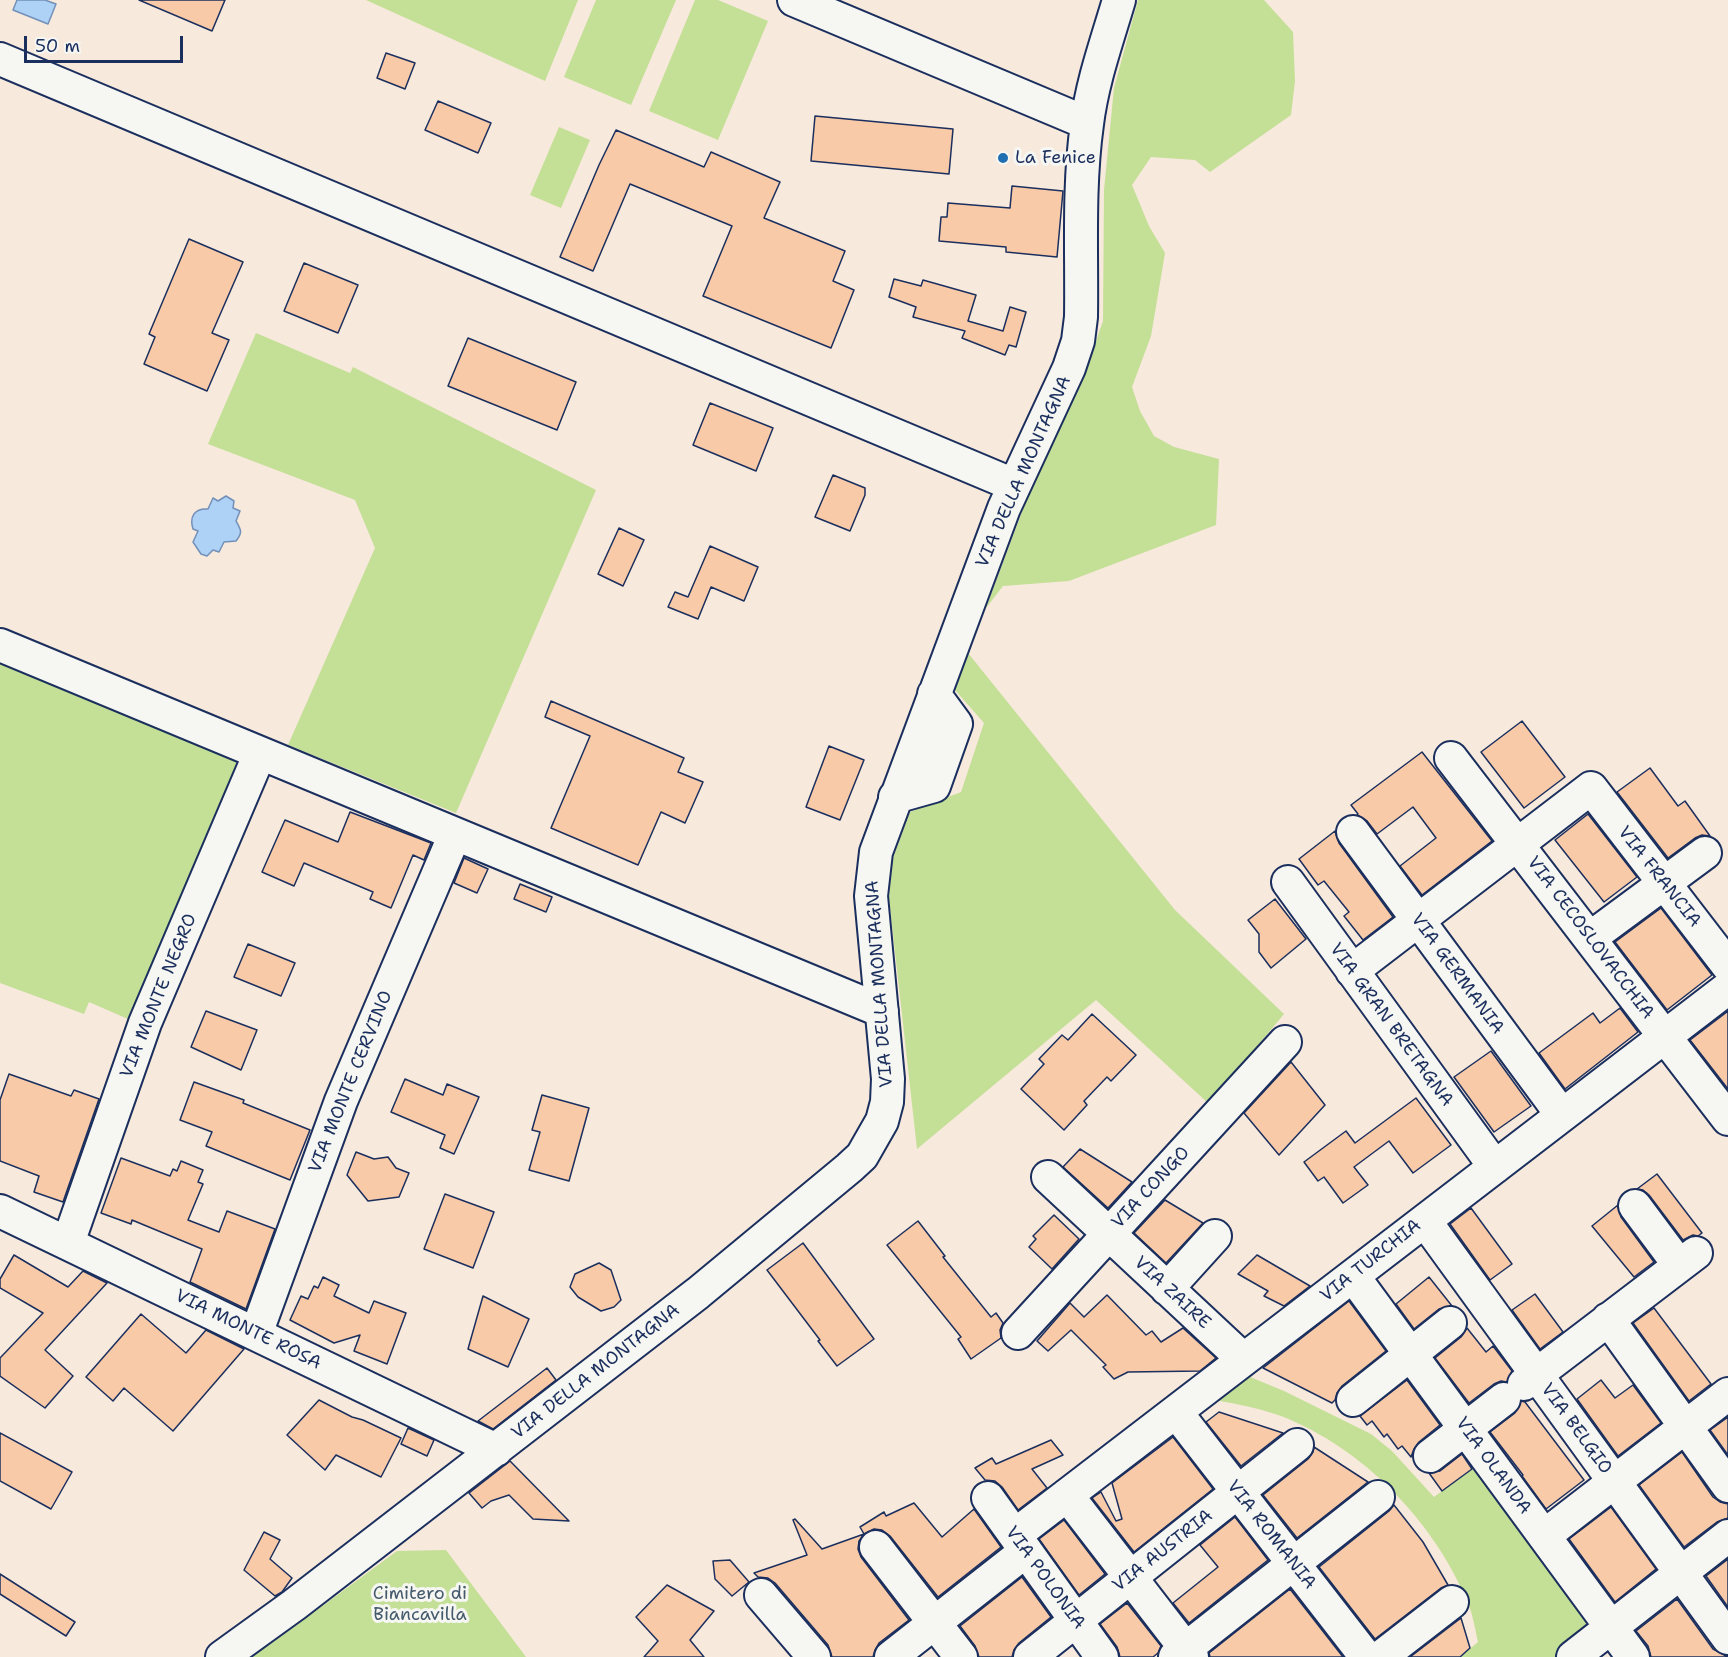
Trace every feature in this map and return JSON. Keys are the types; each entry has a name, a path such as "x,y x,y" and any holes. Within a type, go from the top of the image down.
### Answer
{"street":[{"path":"794,0 1087,123"},
{"name":"VIA DELLA MONTAGNA","path":"222,1657 294,1605 698,1293 862,1156 882,1121 887,1102 887,1059 871,896 876,852 1004,508 1069,368 1078,341 1081,317 1083,168 1087,123 1096,79 1119,0"},
{"path":"0,59 1014,485"},
{"path":"0,645 882,1011"},
{"name":"VIA MONTE NEGRO","path":"68,1243 145,1023 260,753"},
{"name":"VIA CECOSLOVACCHIA","path":"1451,758 1728,1119"},
{"name":"VIA FRANCIA","path":"1517,844 1591,788 1728,966"},
{"name":"VIA GERMANIA","path":"1353,832 1562,1115"},
{"name":"VIA MONTE CERVINO","path":"256,1334 341,1101 455,834"},
{"path":"1352,971 1517,844"},
{"path":"1590,938 1705,853"},
{"name":"VIA GRAN BRETAGNA","path":"1288,882 1495,1167"},
{"name":"VIA TURCHIA","path":"891,1657 934,1623 1021,1543 1067,1495 1728,988"},
{"name":"VIA CONGO","path":"1018,1333 1285,1042"},
{"name":"VIA ZAIRE","path":"1048,1177 1243,1359"},
{"path":"1430,1456 1688,1259 1635,1206"},
{"name":"VIA MONTE ROSA","path":"0,1211 496,1450"},
{"name":"VIA BELGIO","path":"1425,1221 1521,1386 1614,1482 1728,1638"},
{"path":"1167,1289 1215,1236"},
{"name":"VIA OLANDA","path":"1353,1276 1633,1657"},
{"path":"1608,1319 1728,1486"},
{"path":"1353,1400 1450,1323"},
{"path":"1544,1536 1728,1394"},
{"name":"VIA ROMANIA","path":"1176,1412 1366,1657"},
{"name":"VIA AUSTRIA","path":"1030,1657 1297,1445"},
{"path":"1067,1495 1130,1577 1184,1654 1378,1497"},
{"name":"VIA POLONIA","path":"988,1498 1102,1657"},
{"path":"1573,1657 1728,1536"},
{"path":"876,1547 961,1657"},
{"path":"761,1595 814,1657"},
{"path":"1381,1657 1452,1602"}],"green space":[{"path":"366,0 578,0 545,81"},
{"path":"596,0 676,0 631,105 564,77"},
{"path":"695,0 718,0 768,21 718,140 649,111"},
{"path":"1138,0 1264,0 1293,32 1295,81 1291,115 1210,172 1195,160 1151,157 1132,185 1149,226 1165,253 1151,336 1132,387 1140,411 1154,436 1174,447 1219,459 1216,525 1069,581 1003,586 986,608 1029,493 1090,358 1103,321 1104,190 1114,88"},
{"path":"559,127 590,140 561,208 530,195"},
{"path":"256,333 350,373 353,367 596,490 456,813 288,745 375,548 355,500 208,444"},
{"path":"968,653 1175,910 1284,1014 1209,1104 1096,1000 917,1149 889,898 892,861 910,812 961,792 984,723 955,690"},
{"path":"0,660 238,760 128,1019 89,1002 84,1014 0,983"},
{"path":"1243,1374 1284,1391 1371,1434 1392,1451 1434,1497 1478,1465 1596,1628 1555,1657 1460,1657 1478,1642 1471,1612 1454,1573 1416,1516 1367,1468 1340,1447 1311,1430 1273,1413 1214,1400"},
{"name":"Cimitero di Biancavilla","path":"446,1550 526,1657 244,1657 256,1648 268,1646 397,1551"}],"water":[{"path":"17,0 45,0 56,4 48,24 13,10"},
{"path":"226,496 234,501 233,508 240,511 236,521 240,535 236,541 224,542 219,552 213,550 207,556 201,554 193,542 198,531 193,529 194,514 196,511 208,509 213,498 218,501"}],"building":[{"path":"139,0 225,0 212,31"},
{"path":"386,53 415,63 405,89 377,78"},
{"path":"438,101 491,123 478,153 425,130"},
{"path":"815,116 953,129 949,174 811,161"},
{"path":"616,130 704,167 711,152 780,182 764,218 845,251 833,281 854,290 831,348 703,296 732,226 630,184 593,271 560,257"},
{"path":"1012,186 1063,191 1057,257 1006,252 1006,247 939,241 941,217 947,217 948,203 1010,208"},
{"path":"189,239 243,262 212,333 229,340 207,391 144,364 155,337 149,334"},
{"path":"304,263 358,285 338,333 284,311"},
{"path":"894,279 921,286 923,280 976,295 968,321 1003,331 1010,307 1026,312 1016,347 1009,345 1005,355 962,338 965,331 913,317 916,307 889,297"},
{"path":"468,338 576,382 557,430 448,386"},
{"path":"710,403 773,428 756,471 693,445"},
{"path":"833,475 865,488 865,495 850,531 815,517"},
{"path":"619,528 644,540 623,586 598,574"},
{"path":"710,546 758,567 744,601 711,587 698,619 668,607 675,592 688,597"},
{"path":"551,701 684,758 678,772 703,782 685,823 661,812 638,865 551,828 590,736 545,717"},
{"path":"1522,721 1565,777 1524,808 1481,752"},
{"path":"829,746 864,760 840,820 806,807"},
{"path":"1422,752 1492,841 1422,895 1400,866 1436,838 1413,807 1377,834 1367,821 1357,815 1351,805"},
{"path":"1650,768 1678,806 1685,801 1710,836 1702,835 1695,838 1668,858 1617,792"},
{"path":"350,812 431,843 424,860 413,855 391,908 370,899 373,892 304,863 294,886 262,872 285,820 338,842"},
{"path":"1588,814 1637,877 1604,902 1555,840"},
{"path":"1335,831 1339,843 1393,917 1363,940 1344,916 1349,912 1324,881 1318,885 1299,859"},
{"path":"464,858 488,869 477,893 454,883"},
{"path":"520,884 552,897 546,912 514,899"},
{"path":"1275,899 1306,939 1271,968 1259,952 1259,934 1248,920"},
{"path":"1661,908 1712,975 1667,1010 1615,942"},
{"path":"248,944 295,963 281,996 234,977"},
{"path":"1620,1008 1638,1032 1565,1089 1539,1053 1593,1013 1600,1023"},
{"path":"206,1011 257,1030 241,1070 191,1047"},
{"path":"1728,1011 1728,1089 1690,1040"},
{"path":"1092,1014 1136,1055 1111,1081 1107,1077 1084,1101 1087,1105 1064,1130 1021,1089 1044,1064 1039,1059 1062,1035 1068,1040"},
{"path":"1491,1051 1531,1106 1494,1132 1454,1077"},
{"path":"1291,1062 1325,1105 1279,1155 1244,1113"},
{"path":"9,1074 71,1096 74,1090 99,1099 63,1202 34,1192 39,1176 0,1161 0,1100"},
{"path":"405,1079 443,1095 447,1084 479,1097 454,1154 440,1148 445,1135 391,1112"},
{"path":"194,1082 244,1100 243,1103 310,1130 290,1180 206,1146 212,1132 180,1120"},
{"path":"542,1095 589,1108 569,1181 529,1170 540,1132 532,1130"},
{"path":"1416,1098 1451,1145 1413,1173 1389,1141 1354,1167 1368,1185 1343,1203 1324,1177 1318,1181 1304,1162 1346,1131 1355,1143"},
{"path":"1080,1149 1132,1182 1108,1208 1063,1167"},
{"path":"356,1152 374,1159 388,1157 396,1168 409,1173 399,1197 368,1201 347,1175"},
{"path":"121,1158 170,1176 173,1169 177,1171 181,1161 203,1170 198,1182 203,1184 188,1220 219,1232 227,1211 275,1229 246,1309 190,1282 202,1249 132,1220 131,1224 101,1213"},
{"path":"1657,1174 1702,1233 1698,1236 1693,1235 1683,1240 1649,1195 1637,1189"},
{"path":"445,1194 494,1212 473,1268 424,1249"},
{"path":"1165,1200 1203,1223 1166,1263 1134,1233"},
{"path":"1618,1205 1621,1217 1654,1262 1634,1277 1592,1226"},
{"path":"1471,1208 1512,1264 1490,1280 1450,1224"},
{"path":"1054,1215 1079,1239 1052,1269 1029,1247 1036,1239 1033,1236"},
{"path":"918,1221 945,1256 943,1257 991,1317 996,1313 1003,1323 1000,1330 1001,1338 971,1359 958,1339 961,1337 887,1245"},
{"path":"803,1243 874,1339 837,1366 767,1270"},
{"path":"14,1255 68,1287 83,1271 107,1283 45,1350 73,1376 45,1408 0,1376 0,1358 43,1313 0,1288 0,1279"},
{"path":"1257,1255 1310,1286 1284,1306 1264,1296 1268,1291 1238,1274"},
{"path":"599,1263 611,1270 621,1300 614,1307 601,1311 578,1297 570,1287 575,1274"},
{"path":"323,1277 339,1285 334,1296 369,1313 374,1301 406,1313 387,1364 354,1351 360,1335 334,1343 290,1320 301,1296 308,1299 314,1286 318,1288"},
{"path":"1429,1277 1452,1306 1439,1309 1414,1329 1396,1304"},
{"path":"1535,1294 1563,1332 1540,1349 1512,1310"},
{"path":"1107,1295 1146,1335 1152,1331 1161,1342 1183,1328 1216,1358 1200,1371 1128,1372 1114,1379 1103,1367 1106,1365 1071,1330 1048,1351 1037,1341 1070,1303 1084,1317"},
{"path":"483,1296 529,1319 508,1367 468,1349"},
{"path":"1349,1301 1386,1351 1342,1386 1332,1403 1263,1368"},
{"path":"1654,1308 1711,1384 1689,1401 1633,1323"},
{"path":"141,1314 186,1353 206,1330 244,1349 173,1431 124,1388 113,1401 86,1377"},
{"path":"1467,1328 1486,1352 1493,1346 1512,1371 1507,1382 1501,1381 1494,1384 1469,1403 1435,1358 1461,1337"},
{"path":"547,1368 556,1380 493,1429 478,1421"},
{"path":"1407,1380 1440,1425 1419,1442 1411,1457 1402,1446 1398,1449 1387,1434 1384,1437 1372,1421 1367,1425 1360,1416"},
{"path":"1601,1380 1615,1398 1633,1385 1661,1423 1618,1456 1577,1399"},
{"path":"319,1400 401,1438 381,1477 336,1455 325,1470 287,1435"},
{"path":"1521,1401 1525,1402 1584,1480 1546,1509 1490,1432 1515,1413"},
{"path":"1219,1412 1283,1433 1241,1466 1206,1422"},
{"path":"1728,1417 1728,1455 1710,1430"},
{"path":"408,1428 434,1440 427,1456 401,1444"},
{"path":"0,1433 72,1472 51,1509 0,1481"},
{"path":"1173,1437 1213,1489 1134,1552 1092,1498 1101,1492 1116,1521 1122,1519 1112,1483"},
{"path":"1051,1440 1063,1455 1032,1469 1047,1488 1018,1510 1002,1487 995,1481 985,1480 975,1468 992,1458 996,1464"},
{"path":"1314,1447 1368,1482 1297,1538 1263,1495 1308,1459"},
{"path":"1682,1452 1713,1497 1728,1504 1728,1518 1717,1522 1684,1547 1639,1485"},
{"path":"1462,1454 1472,1469 1442,1491 1429,1473 1440,1471"},
{"path":"510,1461 569,1521 533,1519 509,1495 491,1501 482,1508 469,1493"},
{"path":"914,1503 942,1537 974,1509 1001,1547 938,1597 890,1536 882,1530 874,1529 864,1534 860,1527 884,1512 886,1516"},
{"path":"1394,1505 1423,1542 1448,1585 1375,1639 1319,1567"},
{"path":"1611,1507 1656,1569 1615,1602 1569,1539"},
{"path":"1235,1517 1268,1560 1189,1623 1173,1603 1218,1567 1200,1545"},
{"path":"795,1519 822,1549 864,1534 859,1541 858,1549 861,1557 909,1620 879,1643 873,1657 832,1657 828,1645 775,1583 768,1578 758,1577 754,1573 807,1555 793,1520"},
{"path":"1064,1520 1105,1574 1079,1595 1039,1539"},
{"path":"264,1532 280,1540 270,1559 292,1578 282,1592 275,1596 244,1570"},
{"path":"1728,1559 1728,1607 1706,1576"},
{"path":"730,1560 749,1582 732,1596 715,1579 713,1561"},
{"path":"0,1574 75,1622 66,1636 0,1594"},
{"path":"1022,1577 1051,1617 1019,1643 1012,1657 979,1657 975,1646 960,1626"},
{"path":"667,1585 714,1611 690,1640 704,1657 644,1657 658,1641 636,1617"},
{"path":"1290,1589 1343,1657 1210,1657 1209,1653"},
{"path":"1677,1599 1713,1649 1728,1657 1651,1657 1648,1646 1636,1631"},
{"path":"1127,1603 1161,1646 1153,1657 1120,1657 1117,1647 1100,1624"},
{"path":"1461,1618 1470,1648 1460,1657 1410,1657"}],"place":[{"name":"La Fenice","path":"1003,158"}]}
